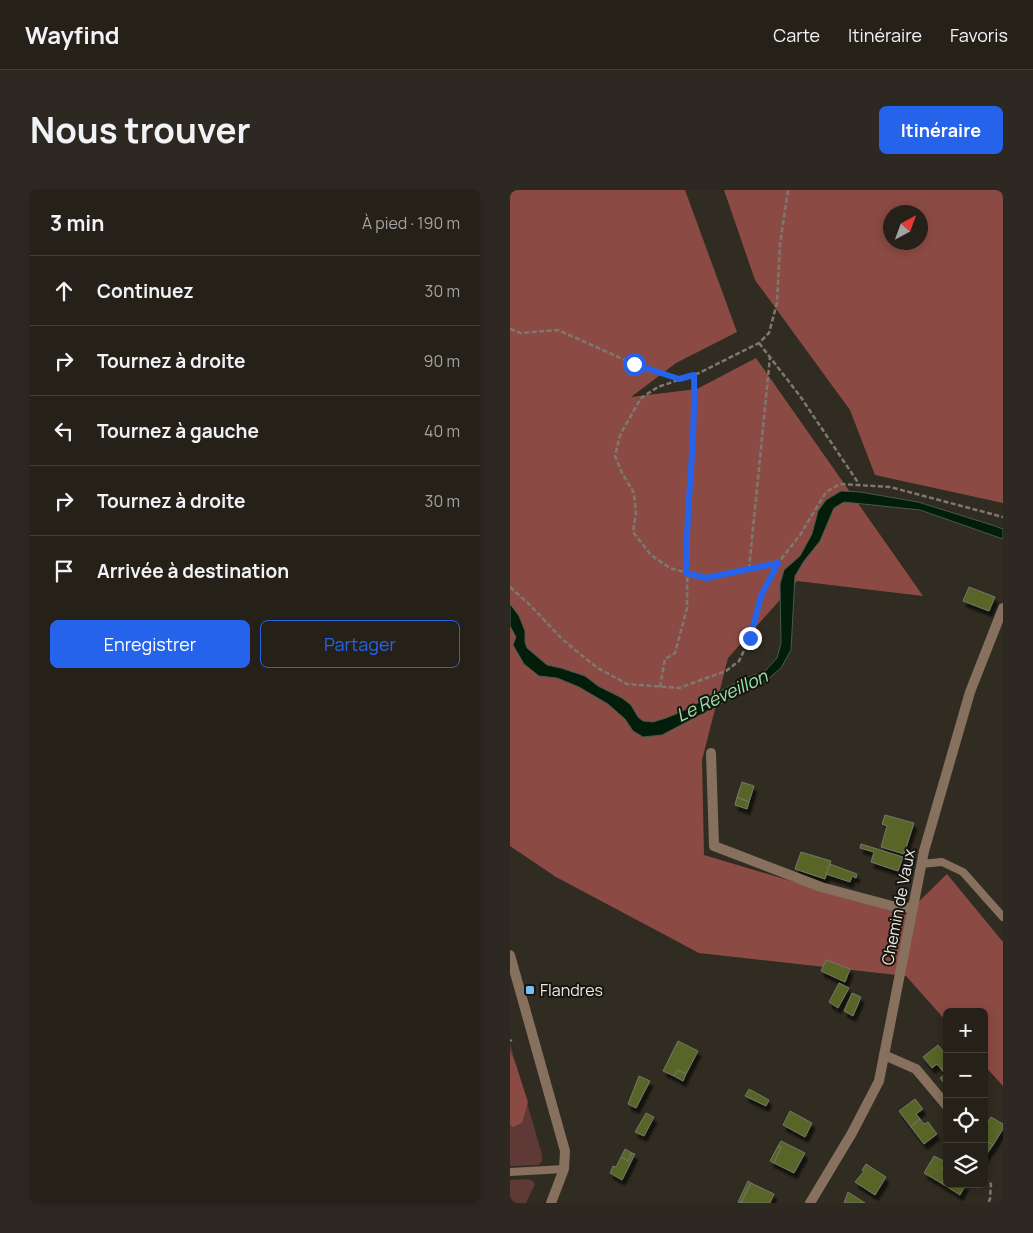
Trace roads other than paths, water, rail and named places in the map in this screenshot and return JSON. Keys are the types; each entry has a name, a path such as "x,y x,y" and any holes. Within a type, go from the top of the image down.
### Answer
{"street":[{"name":"Chemin de Vaux","path":"810,1203 852,1133 879,1081 921,864 970,692 1003,608"},
{"path":"711,753 714,846 821,887 896,907 913,908"},
{"path":"510,955 565,1151 564,1169 551,1203"},
{"path":"884,1055 916,1069 943,1101"}],"lane":[{"path":"921,864 942,862 963,872 1003,917"},
{"path":"510,1172 564,1169"}],"water":[{"name":"Le Réveillon","path":"841,491 860,492 918,502 1003,529 1003,539 920,510 844,502 834,508 820,541 795,576 791,650 781,668 768,679 662,735 643,737 633,731 625,719 608,704 579,687 557,678 539,676 524,664 513,645 516,637 510,626 510,604 519,616 525,631 527,648 547,665 585,676 598,686 622,698 631,705 638,717 643,721 653,722 681,712 745,678 765,671 777,658 781,643 780,584 784,570 800,556 812,534 818,511 826,500"}],"place":[{"name":"Flandres","path":"530,990"}]}
